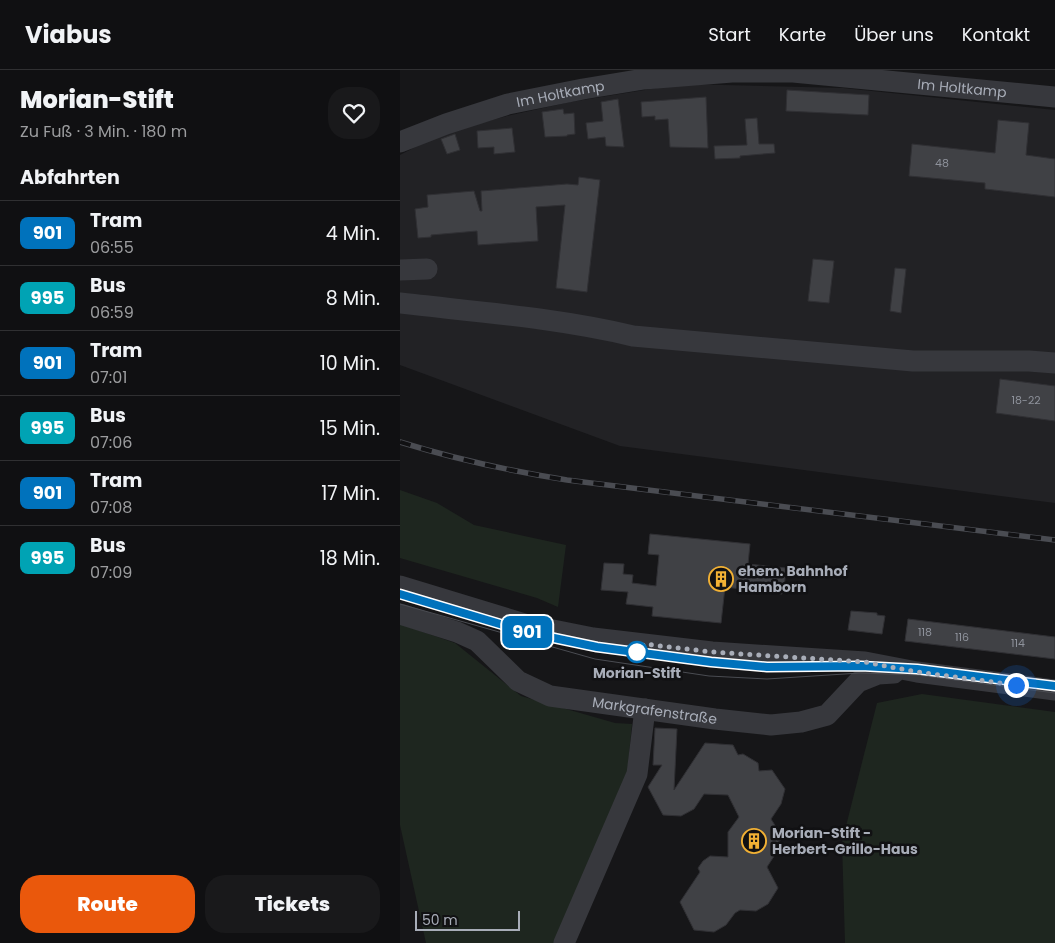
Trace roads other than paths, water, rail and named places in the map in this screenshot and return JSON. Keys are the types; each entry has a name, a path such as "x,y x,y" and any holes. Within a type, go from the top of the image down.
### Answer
{"street":[{"name":"Im Holtkamp","path":"400,142 446,124 508,104 636,81 732,72 793,72 1055,97"},
{"path":"400,270 427,269"},
{"path":"400,303 593,326 633,336 913,361 1029,361 1055,363"},
{"name":"Markgrafenstraße","path":"400,586 528,625 593,638 712,652 865,662 917,672 1055,690"},
{"name":"Markgrafenstraße","path":"400,614 457,632 477,641 518,681 550,696 771,725 801,722 827,715 858,682 878,674 917,672"},
{"path":"564,943 637,774 645,709"}],"tram line":[{"path":"400,594 530,633 597,647 711,663 767,667 866,667"},
{"name":"901","path":"400,594 530,633 597,647 711,662 767,667 861,666 917,669 1055,686"},
{"path":"400,604 595,659 709,676 767,679 860,673 917,675 1055,693"}],"railway":[{"path":"400,442 483,464 567,480 1055,540"}],"place":[{"name":"ehem. Bahnhof Hamborn","path":"721,579"},
{"name":"Morian-Stift","path":"637,652"},
{"name":"Morian-Stift - Herbert-Grillo-Haus","path":"754,841"}]}
